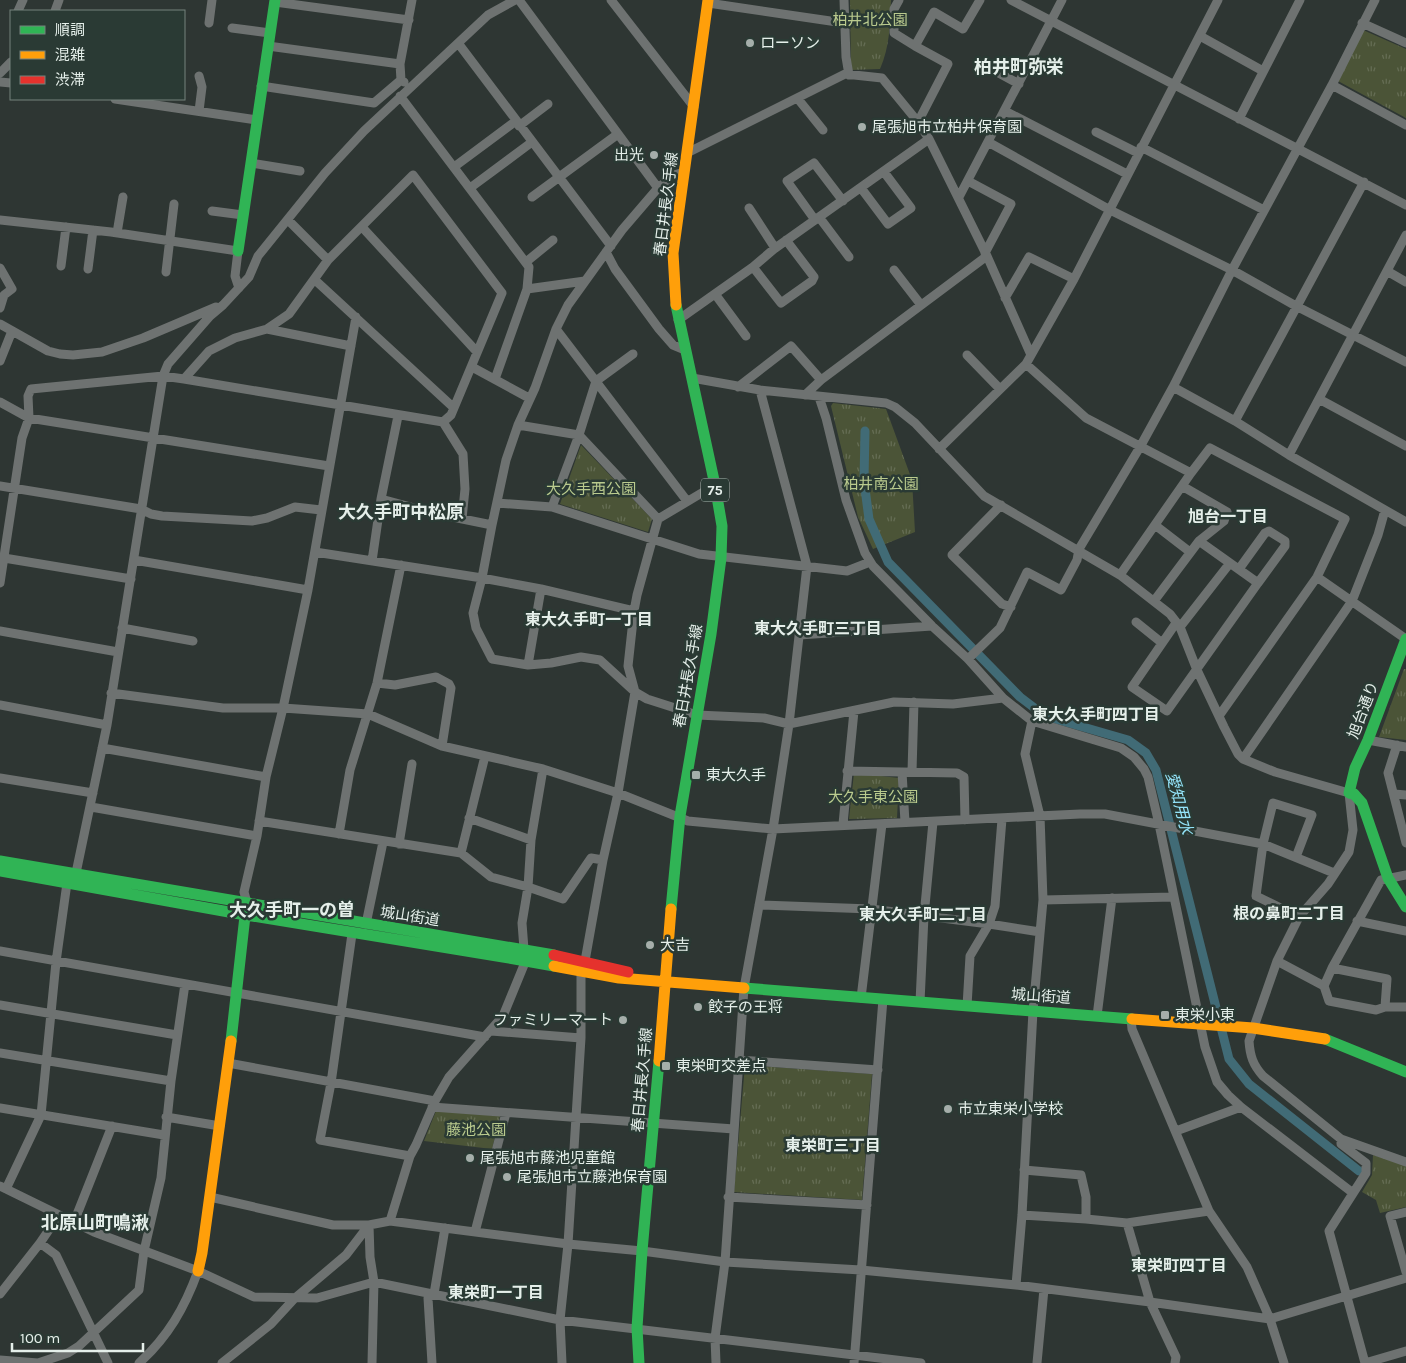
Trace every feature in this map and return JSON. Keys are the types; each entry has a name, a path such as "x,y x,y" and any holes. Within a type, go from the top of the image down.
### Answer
{"street":[{"path":"209,23 212,0"},
{"path":"409,87 401,80 400,64 412,0"},
{"path":"76,873 102,748 131,579 140,509 164,376 168,364 210,316 249,277 258,256 325,173 409,87 488,15 517,0 658,188"},
{"path":"612,0 694,107"},
{"path":"844,0 846,57 849,75"},
{"path":"899,0 894,9 894,33 948,64 918,122"},
{"path":"915,46 934,12 963,28 980,0"},
{"path":"1011,0 1406,205"},
{"path":"959,197 1062,0"},
{"path":"939,449 1026,364 1074,279 1218,0"},
{"path":"1239,119 1300,0"},
{"path":"968,659 1000,628 1027,572 1061,590 1077,560 1079,549 1140,447 1375,0"},
{"path":"239,288 235,276 238,251 275,1 409,20"},
{"path":"708,1 844,24"},
{"name":"春日井長久手線","path":"639,1363 638,1328 642,1252 666,982 673,879 680,816 711,634 721,558 722,526 715,485 678,320 674,294 673,253 708,1"},
{"path":"1362,23 1406,43"},
{"path":"232,28 270,33"},
{"path":"1200,36 1264,71"},
{"path":"458,43 559,177 608,249 614,269 673,345 685,350"},
{"path":"268,46 400,64"},
{"path":"0,73 10,63"},
{"path":"986,66 1019,84"},
{"path":"687,154 845,74 882,78 918,122 929,139 986,254 1031,355"},
{"path":"199,76 202,87 199,111"},
{"path":"261,86 374,103 401,80"},
{"path":"1332,85 1406,125"},
{"path":"400,96 529,268 527,289 496,378"},
{"path":"798,98 823,130"},
{"path":"122,100 257,120"},
{"path":"454,167 548,104"},
{"path":"1006,110 1128,174"},
{"path":"1096,132 1139,150 1264,210"},
{"path":"532,197 618,134"},
{"path":"678,320 753,267 786,240 929,139"},
{"path":"470,188 532,142"},
{"path":"988,142 1110,210 1232,270 1296,306 1406,362"},
{"path":"843,201 814,162 787,181 849,257"},
{"path":"251,163 300,171"},
{"path":"684,172 674,175 658,188 622,230 568,304 556,329 535,388 518,424 506,460 473,613 476,628 492,659 528,665 581,657 600,660 635,692 647,699 697,715 764,718 789,724 894,702 953,704 1003,698"},
{"path":"861,188 888,224 911,208 884,172"},
{"path":"0,582 22,438 29,418 28,396 31,389 164,376 443,422 451,415 502,293 412,175 328,260 289,314 267,329 235,338 208,350 184,379"},
{"path":"805,395 821,380 986,254 1011,204 968,181"},
{"path":"1235,422 1364,182"},
{"path":"117,233 123,197"},
{"path":"166,272 174,204"},
{"path":"749,208 775,248"},
{"path":"212,211 243,215"},
{"path":"0,220 117,233 238,251"},
{"path":"288,220 328,260"},
{"path":"60,266 66,227"},
{"path":"362,227 477,352"},
{"path":"88,269 93,230"},
{"path":"1289,455 1406,236"},
{"path":"526,262 552,240"},
{"path":"753,267 781,303 812,281 814,277 786,240"},
{"path":"1006,298 1030,257 1074,279"},
{"path":"0,268 12,289 4,295 0,308"},
{"path":"894,270 921,305"},
{"path":"1387,271 1406,282"},
{"path":"315,280 454,408"},
{"path":"527,289 585,281"},
{"path":"715,294 746,336"},
{"path":"0,324 48,351 73,355 102,352 143,338 211,308 223,305"},
{"path":"140,1363 169,1331 182,1309 198,1271 202,1254 237,992 246,909 244,892 257,836 266,777 308,590 356,317"},
{"path":"267,329 351,346"},
{"path":"556,329 687,501"},
{"path":"0,361 12,331"},
{"path":"738,387 791,346 821,380"},
{"path":"552,507 579,435 596,381 633,354"},
{"path":"967,355 1000,389"},
{"path":"1026,364 1086,418 1191,473"},
{"path":"472,367 496,378 529,398"},
{"path":"692,378 760,390 886,403 895,407 915,422 984,496 1079,549 1120,575 1170,614 1178,625 1197,670 1238,754 1243,759 1275,772 1354,794 1362,802 1388,878 1406,907"},
{"path":"1172,387 1406,522"},
{"path":"716,1363 715,1338 725,1262 728,1196 744,988 773,829 789,724 807,566 760,390"},
{"path":"819,396 846,500 870,562 932,626 968,659 1003,698 1032,721 1121,748 1134,757 1148,777 1162,825 1173,897 1203,1024 1205,1047 1217,1082 1241,1107 1353,1193"},
{"path":"1319,399 1406,446"},
{"path":"0,402 29,418 329,466"},
{"path":"372,561 381,499 398,416"},
{"path":"443,422 463,454 465,489 462,519"},
{"path":"518,424 579,435 658,519"},
{"path":"1120,575 1210,448 1345,519 1317,577 1219,716"},
{"path":"562,1363 560,1320 568,1244 583,967 618,792 635,692 628,666 634,611 658,519 715,485"},
{"path":"0,486 140,509 162,516 252,521 267,518 295,507 321,510"},
{"path":"1154,601 1199,541 1224,521 1227,512 1182,486"},
{"path":"381,499 492,525"},
{"path":"497,503 552,507 699,554 721,558 807,566 847,572 870,562"},
{"path":"1001,505 952,555 1002,604 1011,607"},
{"path":"1243,759 1352,601 1378,535 1385,510"},
{"path":"1154,525 1190,552"},
{"path":"1230,563 1162,643 1132,687 1167,711 1258,582 1286,546 1285,541 1269,531 1265,533 1239,569"},
{"path":"1199,541 1258,582"},
{"path":"315,552 482,578 541,589 634,611"},
{"path":"4,558 131,579"},
{"path":"134,560 308,590"},
{"path":"338,834 350,770 377,683 401,565"},
{"path":"1317,577 1406,639"},
{"path":"528,665 541,589"},
{"path":"1136,622 1162,643"},
{"path":"799,635 932,626"},
{"path":"122,628 193,641"},
{"path":"0,631 118,652"},
{"name":"旭台通り","path":"1349,793 1352,776 1368,740 1406,639"},
{"path":"377,683 395,685 436,676 449,684 451,688 442,746"},
{"path":"111,693 223,708 283,708 368,714 442,746 543,769 618,792 680,816 688,821 773,829 843,824 1104,814 1263,844 1334,873"},
{"path":"912,772 914,702"},
{"path":"0,706 106,725"},
{"path":"843,824 854,711"},
{"path":"1016,1285 1022,1216 1033,1011 1042,900 1040,816 1025,754 1032,721"},
{"path":"1368,740 1401,746 1388,773 1406,843"},
{"path":"102,748 266,777"},
{"path":"461,853 485,756"},
{"path":"399,844 412,764"},
{"path":"390,1221 410,1156 434,1104 449,1077 503,1016 525,955 522,923 528,887 531,840 543,769"},
{"path":"847,771 957,773 964,777 965,820"},
{"path":"902,772 905,822"},
{"path":"0,778 93,793"},
{"path":"1349,793 1353,830 1349,852 1328,884 1299,917 1277,962 1253,1028 1249,1041 1250,1053 1254,1066 1262,1076 1341,1140 1406,1162"},
{"path":"1394,794 1406,795"},
{"path":"1296,857 1312,815 1273,803 1263,844 1256,896 1299,917"},
{"path":"91,807 257,836"},
{"path":"469,818 531,840"},
{"path":"966,1006 970,956 989,924 995,906 1002,819"},
{"path":"259,821 461,853 491,877 563,899 592,858 603,860"},
{"path":"920,1002 924,916 933,822"},
{"path":"861,998 882,824"},
{"path":"366,924 383,842"},
{"name":"城山街道","path":"0,861 76,873 246,909 352,934 525,955"},
{"name":"城山街道","path":"0,871 67,883 246,909 366,924 666,982 1253,1028 1324,1039 1406,1072"},
{"path":"1406,875 1381,880 1357,921 1324,986 1329,1001 1376,1010 1385,1007 1406,1007"},
{"path":"67,883 56,962 41,1115 3,1188 74,1222 198,1271 254,1297 317,1298 374,1282 560,1320 715,1338 854,1359 921,1363"},
{"path":"1042,900 1173,897"},
{"path":"1097,1016 1112,898"},
{"path":"759,904 871,909 1040,932"},
{"path":"1357,921 1406,931"},
{"path":"352,934 332,1083 320,1140 410,1156"},
{"path":"0,951 342,1012 488,1034 580,1038"},
{"path":"1277,962 1324,986"},
{"path":"1332,968 1388,979 1385,1007"},
{"path":"0,1360 38,1363 68,1353 79,1346 139,1290 144,1251 161,1178 166,1117 185,984"},
{"path":"854,1359 884,999"},
{"path":"0,1005 177,1035"},
{"path":"1131,1018 1132,1029 1210,1211 1247,1267 1270,1319 1284,1363"},
{"path":"0,1053 171,1081"},
{"path":"739,1060 878,1070"},
{"path":"228,1064 434,1104 506,1113 734,1128"},
{"path":"1176,1131 1241,1107"},
{"path":"0,1108 164,1135"},
{"path":"475,1232 506,1113"},
{"path":"166,1117 220,1126"},
{"path":"74,1222 112,1126"},
{"path":"1341,1140 1341,1144 1366,1163 1366,1173 1329,1231 1365,1363 1406,1351"},
{"path":"1024,1170 1081,1175 1086,1197 1086,1219"},
{"path":"728,1196 867,1205"},
{"path":"210,1197 333,1224 369,1225 390,1221 725,1262 861,1270 1016,1285 1270,1319 1406,1278"},
{"path":"1022,1216 1127,1223 1210,1211"},
{"path":"1406,1212 1390,1216 1406,1272"},
{"path":"0,1294 40,1243 59,1215"},
{"path":"1127,1223 1150,1302 1176,1356 1175,1363"},
{"path":"369,1225 370,1257 374,1282 372,1363"},
{"path":"222,1363 271,1324 294,1299 346,1254 369,1225"},
{"path":"432,1363 428,1298 434,1294 445,1228"},
{"path":"40,1243 56,1255 108,1363"},
{"path":"1037,1363 1044,1289"}],"green space":[{"name":"柏井北公園","path":"850,0 891,0 888,43 880,69 851,70"},
{"path":"1363,30 1406,49 1406,118 1338,81"},
{"name":"柏井南公園","path":"833,403 886,409 912,480 915,532 873,549 858,517 831,406"},
{"name":"大久手西公園","path":"581,445 652,519 648,532 560,504"},
{"path":"1404,669 1406,669 1406,740 1379,737"},
{"name":"大久手東公園","path":"854,773 899,778 897,818 849,819"},
{"path":"745,1065 872,1074 862,1200 734,1192"},
{"name":"藤池公園","path":"436,1111 500,1116 492,1149 424,1141"},
{"path":"1373,1155 1406,1164 1406,1207 1380,1213 1376,1200 1362,1192 1372,1175"}],"waterway":[{"name":"愛知用水","path":"865,431 864,481 869,519 888,562 1020,697 1045,716 1128,740 1146,753 1156,770 1229,1059 1249,1084 1359,1171"}],"traffic: fast":[{"path":"238,251 275,0"},
{"path":"671,909 680,816 711,634 721,558 722,526 715,485 676,305"},
{"path":"1406,639 1368,740 1355,768 1349,793 1354,794 1362,803 1388,878 1406,907"},
{"path":"0,861 554,955"},
{"path":"0,871 240,914 554,966"},
{"path":"231,1041 246,907"},
{"path":"744,988 1132,1019"},
{"path":"1325,1039 1406,1072"},
{"path":"639,1363 637,1328 642,1251 659,1061"}],"traffic: slow":[{"path":"676,305 673,253 708,0"},
{"path":"659,1061 671,909"},
{"path":"554,966 619,978 744,988"},
{"path":"1132,1019 1253,1028 1325,1039"},
{"path":"198,1271 231,1041"}],"traffic: jam":[{"path":"554,955 628,972"}],"place":[{"name":"ローソン","path":"750,43"},
{"name":"尾張旭市立柏井保育園","path":"862,127"},
{"name":"出光","path":"654,155"},
{"name":"東大久手","path":"696,775"},
{"name":"大吉","path":"650,945"},
{"name":"餃子の王将","path":"698,1007"},
{"name":"東栄小東","path":"1165,1015"},
{"name":"ファミリーマート","path":"623,1020"},
{"name":"東栄町交差点","path":"666,1066"},
{"name":"市立東栄小学校","path":"948,1109"},
{"name":"尾張旭市藤池児童館","path":"470,1158"},
{"name":"尾張旭市立藤池保育園","path":"507,1177"}],"district":[{"name":"柏井町弥栄","path":"1019,67"},
{"name":"大久手町中松原","path":"401,512"},
{"name":"旭台一丁目","path":"1228,516"},
{"name":"東大久手町一丁目","path":"589,619"},
{"name":"東大久手町三丁目","path":"818,628"},
{"name":"東大久手町四丁目","path":"1096,714"},
{"name":"大久手町一の曽","path":"292,910"},
{"name":"根の鼻町二丁目","path":"1289,913"},
{"name":"東大久手町二丁目","path":"923,914"},
{"name":"東栄町三丁目","path":"833,1145"},
{"name":"北原山町鳴湫","path":"95,1223"},
{"name":"東栄町四丁目","path":"1179,1265"},
{"name":"東栄町一丁目","path":"496,1292"}]}
